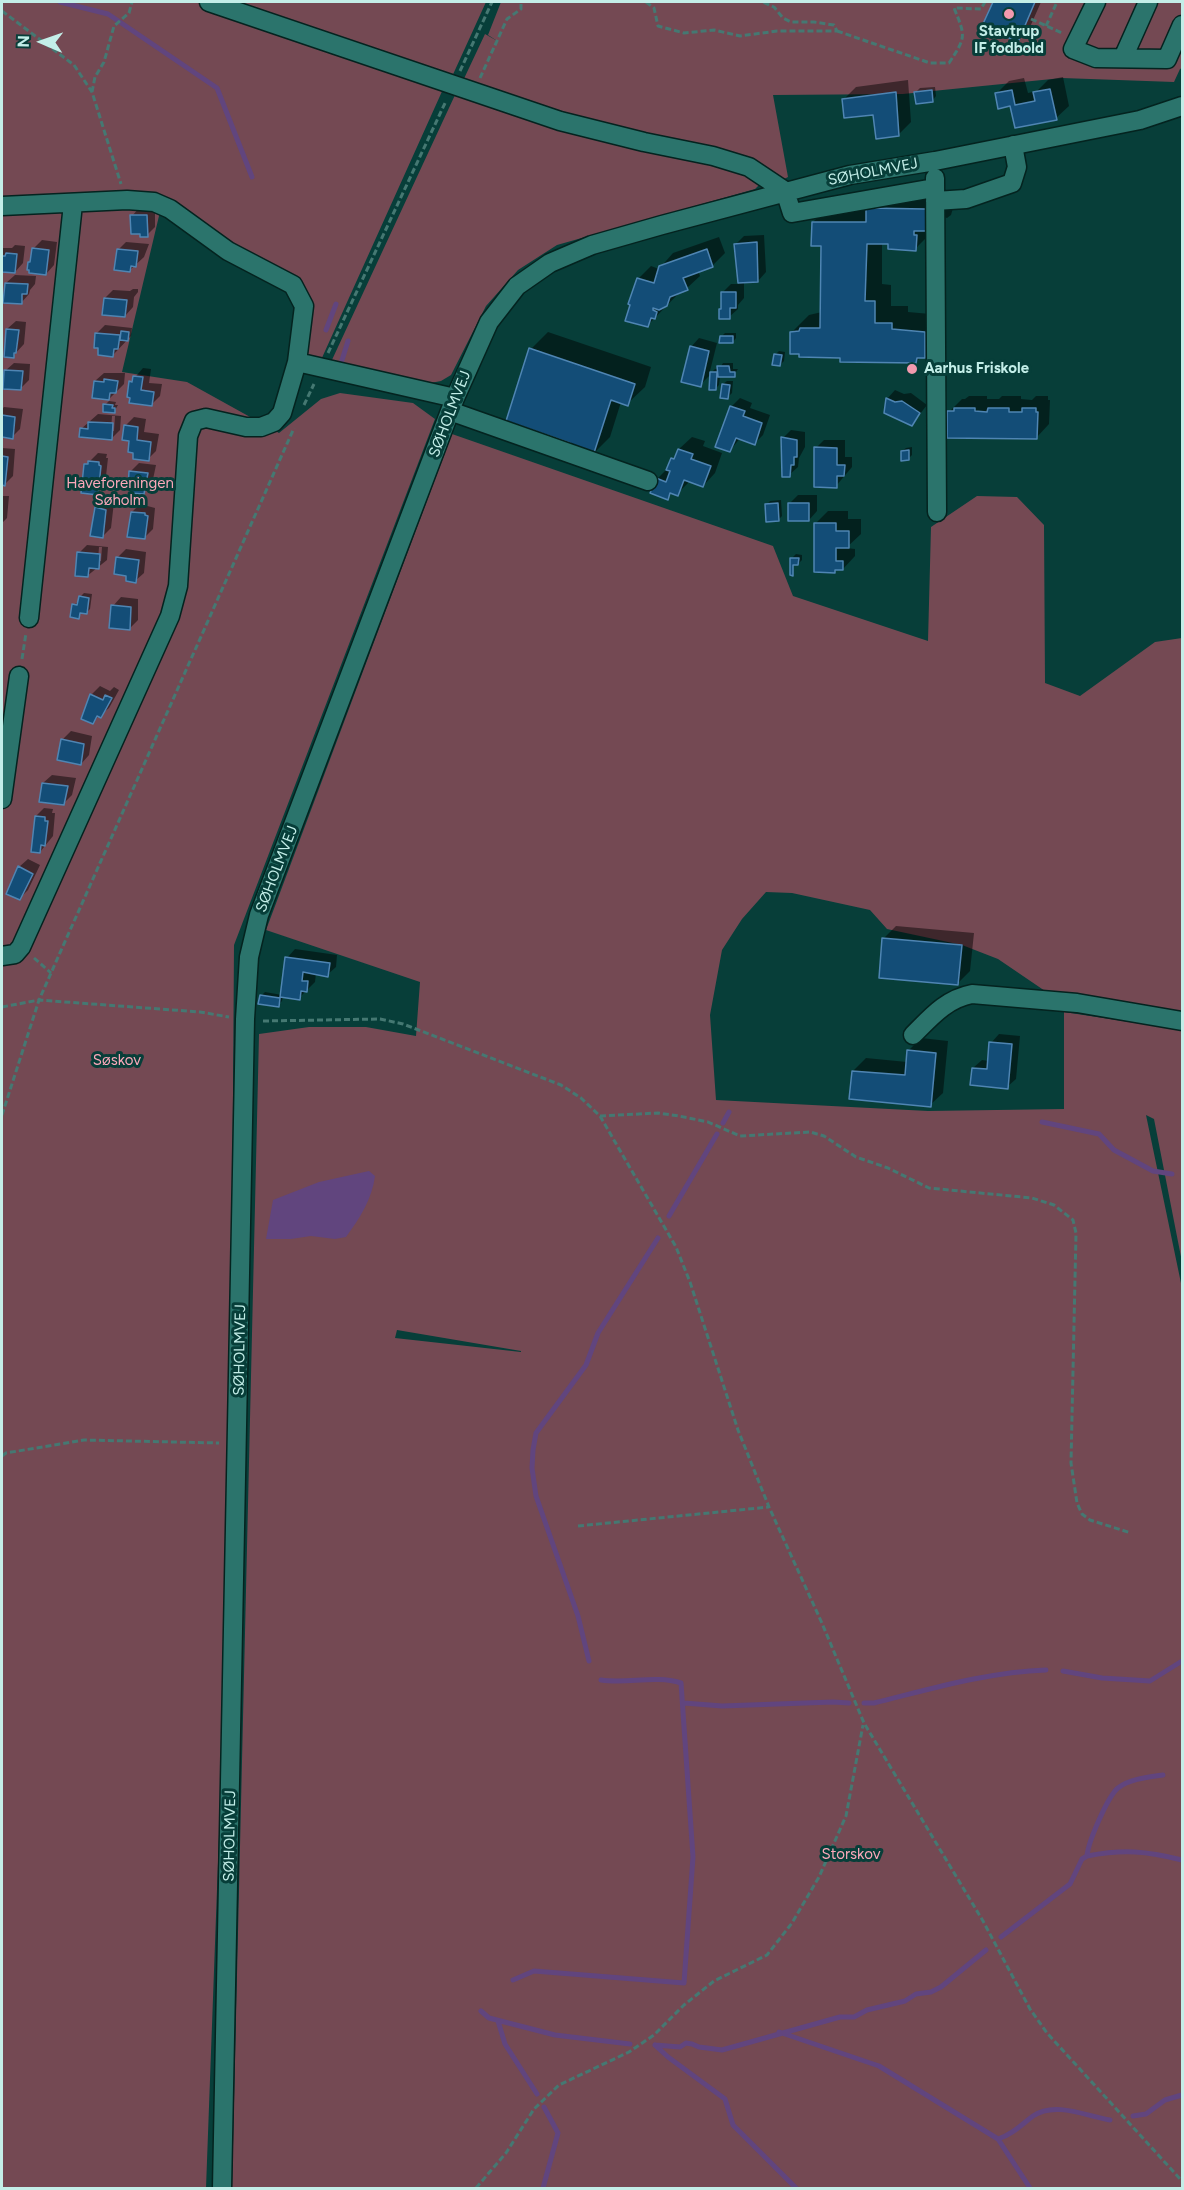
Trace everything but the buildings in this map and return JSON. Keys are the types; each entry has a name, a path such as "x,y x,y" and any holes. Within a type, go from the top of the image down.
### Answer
{"street":[{"path":"209,2 560,121 713,156 749,167 785,191 792,213 935,194 966,199 1012,183 1017,167 1013,145"},
{"path":"1096,2 1073,49 1096,58 1167,59 1182,25"},
{"path":"1123,58 1149,2"},
{"name":"SØHOLMVEJ","path":"222,2188 249,957 260,915 452,404 489,322 518,286 550,263 592,245 850,175 934,161 1140,120 1182,106"},
{"path":"934,161 938,512"},
{"path":"2,206 127,200 154,202 170,209 228,251 293,285 304,306 297,362 282,413 274,422 261,427 246,427 206,418 195,421 188,436 178,586 170,616 21,947 15,954 2,956"},
{"path":"29,618 73,204"},
{"path":"297,362 452,404 648,481"},
{"path":"2,799 19,676"},
{"path":"914,1035 943,1005 959,996 972,994 1077,1003 1182,1021"}],"path":[{"path":"92,92 95,77 104,62 114,26 129,13 132,2"},
{"path":"301,413 492,2"},
{"path":"473,93 507,19 521,9 521,2"},
{"path":"646,2 654,8 658,26 684,33 714,30 740,36 777,31 837,31 930,63 950,63 963,42 962,26 954,8 981,9 985,2"},
{"path":"763,2 774,7 783,18 791,22 834,25 837,31"},
{"path":"1046,26 1057,2"},
{"path":"2,11 74,65 92,92 127,200"},
{"path":"1031,19 1078,40"},
{"path":"2,1115 39,1000 296,423"},
{"path":"19,676 29,618"},
{"path":"21,947 51,973"},
{"path":"2,1007 39,1000 200,1012 273,1022 333,1018 380,1019 403,1024 561,1085 581,1098 600,1116 676,1247 690,1282 738,1430 769,1507 864,1723 982,1921 1030,2009 1047,2033 1182,2181"},
{"path":"600,1116 658,1113 708,1122 740,1136 810,1132 824,1136 856,1157 888,1168 929,1188 1032,1198 1054,1205 1073,1220 1076,1233 1071,1463 1077,1503 1082,1514 1090,1520 1131,1533"},
{"path":"2,1456 6,1453 84,1440 238,1443"},
{"path":"578,1526 769,1507"},
{"path":"476,2188 506,2153 534,2109 559,2085 629,2052 654,2035 684,2005 714,1981 767,1955 792,1923 819,1877 846,1816 864,1723"}],"green space":[{"path":"2,2 214,2 444,87 321,360 307,358 304,349 312,315 310,297 302,285 163,199 122,372 187,382 279,433 321,399 340,393 413,403 435,419 234,945 230,1536 206,2188 2,2188"},
{"path":"219,2 486,2 450,81"},
{"path":"501,2 1182,2 1182,68 1174,82 1062,78 903,94 773,95 788,177 782,180 658,141 461,85 485,34 499,42 488,35"},
{"path":"455,95 742,170 760,184 755,189 557,245 518,270 486,306 451,375 441,381 425,384 331,362"},
{"name":"Storskov","path":"452,434 773,546 793,596 928,641 931,527 977,496 1017,497 1044,525 1045,683 1080,696 1155,642 1182,638 1182,1013 1048,993 998,959 962,945 887,929 870,910 792,893 766,892 742,919 722,950 710,1015 716,1100 928,1111 1064,1109 1064,1012 1182,1030 1182,1262 1154,1119 1146,1115 1182,1288 1182,2188 232,2188 259,1034 309,1027 366,1027 416,1036 420,982 266,930","holes":["397,1330 521,1352 395,1338"]}],"shaded area":[{"path":"369,1171 375,1176 371,1193 361,1215 346,1237 335,1239 311,1236 266,1239 273,1200 319,1182"}],"waterway":[{"path":"60,2 108,14 217,88 252,177"},
{"path":"326,330 336,304"},
{"path":"342,360 348,341"},
{"path":"723,1123 729,1112"},
{"path":"1042,1122 1099,1134 1114,1150 1153,1171 1172,1174"},
{"path":"669,1216 717,1134"},
{"path":"589,1661 578,1616 536,1496 532,1468 533,1450 536,1433 586,1365 598,1333 658,1238"},
{"path":"1063,1671 1102,1678 1150,1681 1182,1661"},
{"path":"864,1703 874,1703 1003,1674 1046,1670"},
{"path":"513,1980 534,1971 684,1983 693,1857 681,1683 661,1680 601,1680"},
{"path":"684,1703 722,1706 849,1703"},
{"path":"1087,1856 1099,1820 1118,1788 1133,1780 1163,1775"},
{"path":"1001,1937 1070,1884 1082,1859 1087,1856 1112,1852 1135,1852 1182,1860"},
{"path":"655,2045 680,2047 686,2043 722,2050 840,2017 854,2017 867,2010 905,2001 916,1994 931,1992 941,1987 986,1950"},
{"path":"481,2011 489,2018 555,2035 630,2044"},
{"path":"498,2021 505,2044 537,2094"},
{"path":"779,2032 879,2066 998,2139 1013,2132 1033,2116 1051,2110 1071,2111 1110,2120"},
{"path":"655,2045 725,2099 733,2125 796,2188"},
{"path":"1133,2116 1146,2114 1165,2100 1182,2095"},
{"path":"543,2188 558,2133 544,2107"},
{"path":"998,2139 1030,2188"}],"place":[{"name":"Stavtrup IF fodbold","path":"1009,14"},
{"name":"Aarhus Friskole","path":"912,369"}],"park label":[{"name":"Haveforeningen Søholm","path":"120,492"},
{"name":"Søskov","path":"117,1061"}]}
